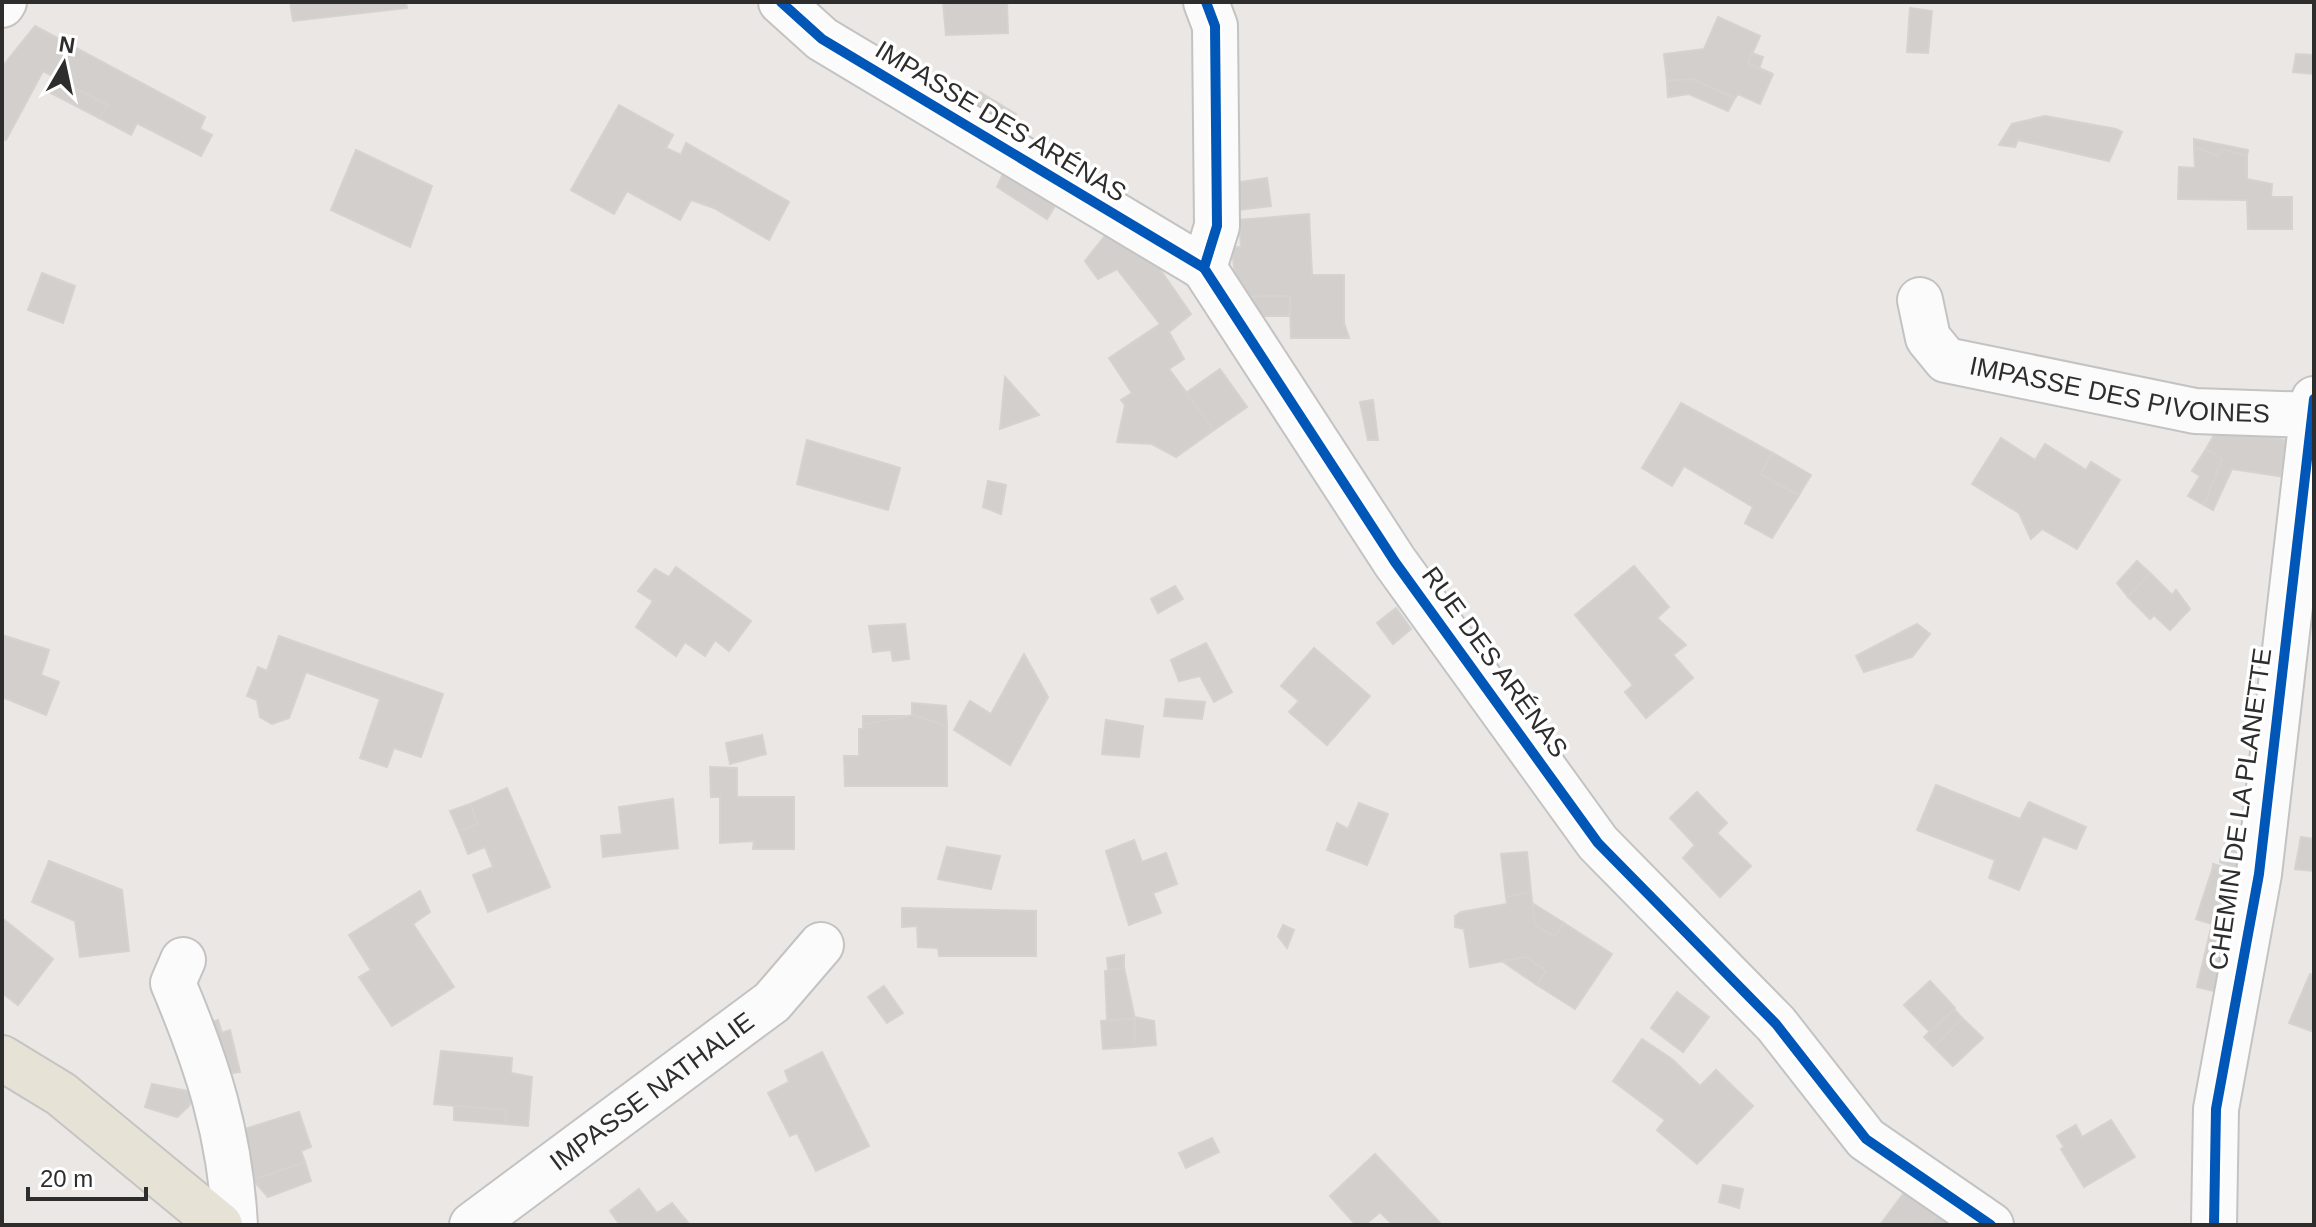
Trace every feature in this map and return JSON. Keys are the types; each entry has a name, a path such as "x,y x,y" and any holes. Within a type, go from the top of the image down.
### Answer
{"main road":[{"path":"2,1058 61,1094 220,1225"}],"street":[{"name":"IMPASSE DES ARÉNAS","path":"781,2 822,39 1204,268"},
{"path":"1204,268 1217,226 1215,26 1206,2"},
{"name":"RUE DES ARÉNAS","path":"1204,268 1395,562 1598,843 1776,1024 1866,1139 1991,1225"},
{"name":"IMPASSE DES PIVOINES","path":"1920,300 1928,338 1946,360 2195,411 2313,407"},
{"name":"CHEMIN DE LA PLANETTE","path":"2214,1225 2216,1109 2259,874 2313,407"},
{"name":"IMPASSE NATHALIE","path":"472,1225 772,1002 821,945"},
{"path":"183,960 173,983 208,1067 232,1167 235,1225"}],"building":[{"path":"290,2 406,2 407,8 293,21"},
{"path":"943,2 1007,2 1008,33 946,35"},
{"path":"1910,8 1932,11 1928,53 1907,52"},
{"path":"1718,17 1760,36 1748,63 1773,74 1760,104 1738,94 1735,98 1692,79 1667,81 1664,54 1704,49"},
{"path":"35,26 205,117 200,129 212,135 201,156 137,123 131,135 99,118 108,105 43,71 6,140 2,138 2,67"},
{"path":"1752,53 1763,57 1759,69 1748,63"},
{"path":"2296,54 2314,55 2314,74 2293,72"},
{"path":"1692,79 1735,98 1728,111 1689,94 1668,97 1667,81"},
{"path":"59,80 108,105 99,118 51,93"},
{"path":"980,92 1016,114 1006,130 970,109"},
{"path":"619,105 673,135 666,148 681,155 686,143 789,202 769,240 714,208 691,200 680,220 627,191 614,214 571,190"},
{"path":"2045,116 2122,132 2109,161 2018,140 2015,147 1999,145 2012,124"},
{"path":"2194,139 2248,150 2247,156 2222,149 2218,156 2194,147"},
{"path":"2194,147 2218,156 2222,149 2247,156 2247,179 2272,184 2271,197 2292,197 2292,229 2248,229 2247,200 2178,199 2179,167 2195,168"},
{"path":"356,150 432,186 410,247 331,210"},
{"path":"1005,155 1064,191 1047,219 997,187 1003,174 994,168"},
{"path":"1267,178 1271,206 1238,210 1234,183"},
{"path":"1309,214 1312,275 1344,275 1344,323 1349,338 1291,338 1290,296 1237,297 1232,247 1241,247 1239,220"},
{"path":"1116,222 1132,229 1191,314 1169,332 1184,359 1169,369 1214,430 1176,457 1152,444 1117,442 1125,405 1121,400 1132,393 1109,358 1160,324 1117,269 1098,279 1085,261"},
{"path":"42,273 75,286 63,323 28,310"},
{"path":"1290,296 1289,316 1239,316 1237,297"},
{"path":"1220,369 1247,407 1214,430 1186,393"},
{"path":"1005,377 1039,415 1000,429"},
{"path":"1373,400 1378,440 1368,440 1360,402"},
{"path":"1681,403 1773,453 1760,474 1799,495 1772,538 1745,523 1753,507 1684,466 1672,486 1642,468"},
{"path":"2254,434 2289,441 2286,477 2232,469 2213,510 2204,505 2222,459 2206,449 2214,435"},
{"path":"2001,438 2035,460 2045,444 2086,470 2091,462 2120,480 2077,549 2042,529 2031,539 2019,513 1972,484"},
{"path":"807,440 900,468 888,510 797,484"},
{"path":"2206,449 2222,459 2204,505 2188,496 2200,476 2192,471"},
{"path":"1773,453 1811,475 1799,495 1760,474"},
{"path":"988,481 1006,485 1001,514 983,507"},
{"path":"2137,561 2150,573 2128,597 2117,583"},
{"path":"1634,566 1669,607 1657,618 1686,645 1673,655 1693,678 1646,718 1625,692 1633,685 1575,615"},
{"path":"676,567 751,621 729,651 715,640 705,656 685,642 676,656 636,627 653,601 638,591 655,569 669,577"},
{"path":"2150,573 2172,595 2176,590 2190,609 2170,630 2154,615 2150,619 2128,597"},
{"path":"1175,586 1183,599 1158,613 1151,599"},
{"path":"1396,608 1411,629 1393,644 1377,623"},
{"path":"905,624 909,659 893,661 891,650 873,652 869,626"},
{"path":"1917,624 1930,634 1912,657 1864,672 1856,656"},
{"path":"2,635 49,650 41,675 59,682 46,715 2,697"},
{"path":"279,636 443,694 421,757 394,748 387,767 360,758 380,699 306,672 289,718 272,724 260,717 257,700 247,696 258,667 267,671"},
{"path":"1206,643 1232,692 1214,702 1200,676 1179,681 1171,660"},
{"path":"1314,648 1370,696 1327,745 1289,712 1299,701 1281,686"},
{"path":"1024,654 1048,697 1010,765 954,730 970,701 991,714"},
{"path":"1166,699 1205,702 1202,719 1164,716"},
{"path":"912,703 946,706 947,726 912,715"},
{"path":"914,715 947,726 947,786 845,786 844,756 859,756 859,729 863,729 863,724"},
{"path":"863,716 907,716 863,724"},
{"path":"1106,720 1143,726 1139,757 1102,754"},
{"path":"762,735 766,754 730,764 726,743"},
{"path":"710,767 737,768 737,797 794,797 794,849 753,849 754,841 720,843 720,797 711,797"},
{"path":"1936,785 2020,819 2029,802 2086,827 2076,849 2043,836 2019,890 1989,878 1995,860 1917,830"},
{"path":"507,788 550,887 488,912 473,875 493,867 485,847 468,854 459,831 478,824 470,804"},
{"path":"1697,792 1727,823 1717,833 1751,866 1720,897 1683,858 1695,845 1670,818"},
{"path":"673,799 678,848 603,857 601,836 622,834 619,807"},
{"path":"1359,803 1388,814 1367,865 1327,850 1337,823 1348,829"},
{"path":"470,804 478,824 459,831 450,811"},
{"path":"2301,837 2314,839 2314,871 2295,869"},
{"path":"2226,839 2250,848 2242,870 2220,862"},
{"path":"1134,840 1142,862 1166,853 1177,884 1153,893 1161,913 1129,925 1106,851"},
{"path":"947,847 1000,856 991,889 938,879"},
{"path":"1527,852 1531,892 1506,897 1501,854"},
{"path":"49,861 122,890 129,951 80,957 75,921 32,902"},
{"path":"2213,864 2243,873 2242,878 2213,867"},
{"path":"2213,867 2242,878 2222,993 2197,987 2212,924 2196,919"},
{"path":"420,891 430,912 413,924 454,987 392,1026 359,977 371,970 349,935"},
{"path":"1531,892 1535,925 1554,936 1564,923 1612,954 1575,1009 1537,985 1546,971 1526,957 1470,967 1464,929 1455,927 1455,916 1461,912 1507,904 1506,897"},
{"path":"1532,903 1564,923 1554,936 1535,925"},
{"path":"902,908 1036,911 1036,956 939,956 938,948 918,947 917,926 902,927"},
{"path":"2,918 53,959 18,1005 2,993"},
{"path":"1283,925 1294,930 1287,948 1278,936"},
{"path":"1124,955 1124,968 1108,970 1107,958"},
{"path":"1526,957 1546,971 1537,985 1502,961"},
{"path":"1124,968 1135,1019 1107,1020 1105,971"},
{"path":"2310,974 2314,976 2314,1032 2289,1023"},
{"path":"1930,981 1955,1008 1930,1032 1904,1005"},
{"path":"884,986 903,1013 887,1023 868,997"},
{"path":"1677,992 1709,1017 1683,1052 1651,1028"},
{"path":"1954,1009 1962,1018 1934,1047 1924,1037"},
{"path":"1135,1017 1154,1021 1156,1045 1134,1047"},
{"path":"1962,1018 1983,1038 1953,1066 1934,1047"},
{"path":"1135,1019 1134,1047 1103,1049 1101,1021"},
{"path":"218,1020 222,1033 230,1030 240,1072 220,1075 206,1024"},
{"path":"1642,1039 1672,1059 1700,1086 1716,1070 1753,1106 1697,1164 1657,1130 1665,1120 1613,1081"},
{"path":"441,1051 512,1058 511,1073 532,1077 528,1126 505,1124 506,1110 434,1104"},
{"path":"822,1052 869,1146 816,1171 797,1133 790,1136 768,1093 789,1082 785,1071"},
{"path":"152,1084 193,1092 189,1106 177,1117 145,1107"},
{"path":"454,1106 506,1110 505,1124 454,1120"},
{"path":"299,1112 311,1147 301,1151 305,1162 253,1180 235,1132"},
{"path":"2111,1120 2135,1157 2084,1187 2061,1149 2064,1147 2057,1136 2076,1125 2082,1137"},
{"path":"1212,1138 1219,1152 1186,1168 1179,1153"},
{"path":"1375,1154 1442,1225 1393,1225 1380,1212 1365,1225 1356,1225 1330,1196"},
{"path":"305,1162 311,1181 268,1197 253,1180"},
{"path":"1723,1185 1743,1189 1739,1208 1719,1202"},
{"path":"1909,1186 1937,1214 1927,1225 1880,1225"},
{"path":"639,1189 657,1213 672,1203 690,1225 620,1225 610,1211"},
{"path":"1937,1214 1972,1225 1927,1225"}],"cycle path":[{"path":"781,2 822,39 1204,268"},
{"path":"1206,2 1215,26 1217,226 1204,268 1395,562 1598,843 1776,1024 1866,1139 1991,1225"},
{"path":"2214,1225 2216,1109 2259,874 2314,399"}]}
